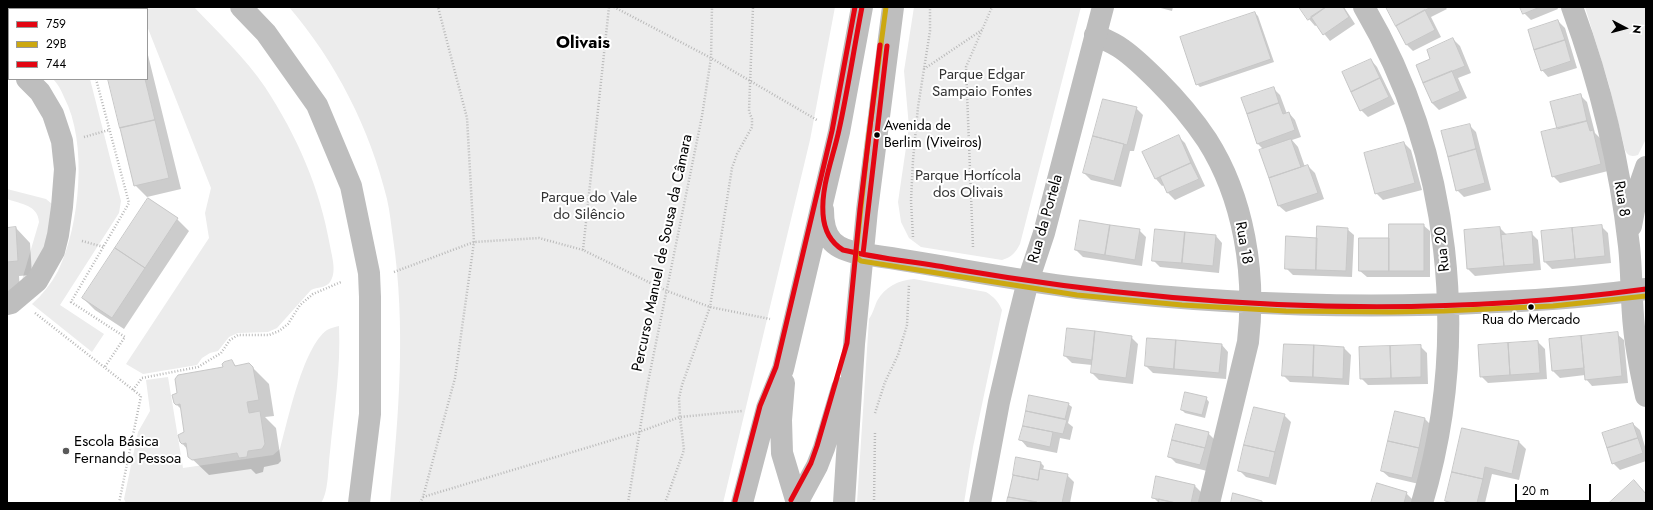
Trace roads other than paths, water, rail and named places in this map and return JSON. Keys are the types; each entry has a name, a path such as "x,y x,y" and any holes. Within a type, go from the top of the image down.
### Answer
{"street":[{"path":"241,7 266,33 317,105 352,186 369,273 370,297 370,414 359,503"},
{"path":"742,503 767,408 783,369 794,324 839,132 862,7"},
{"path":"844,503 854,344 875,143 893,7"},
{"name":"Rua da Portela","path":"980,503 999,402 1028,281 1040,248 1103,7"},
{"name":"Rua 20","path":"1364,7 1393,61 1422,140 1433,180 1441,222 1446,264 1448,305 1446,387 1437,443 1422,503"},
{"name":"Rua 8","path":"1572,7 1592,67 1604,111 1620,186 1629,247 1638,290 1634,328 1646,396"},
{"name":"Rua 18","path":"1095,35 1122,49 1142,65 1168,91 1192,119 1207,140 1219,162 1237,209 1245,246 1251,303 1248,342 1209,503"},
{"path":"7,304 11,303 37,281 54,251 62,207 65,169 62,141 53,114 40,92 28,80"},
{"path":"1629,247 1637,197 1646,167"},
{"path":"823,199 825,227 830,240 836,247 843,250 910,260 1028,281 1165,297 1251,303 1330,306 1448,305 1530,301 1638,290"},
{"path":"797,503 817,466 824,448 854,344"},
{"path":"783,369 784,390 781,437 782,453 797,503"}],"place":[{"name":"Avenida de Berlim (Viveiros)","path":"877,135"},
{"name":"Rua do Mercado","path":"1531,307"},
{"name":"Escola Básica Fernando Pessoa","path":"66,451"}],"district":[{"name":"Olivais","path":"583,44"}],"park label":[{"name":"Parque Edgar Sampaio Fontes","path":"982,84"},
{"name":"Parque Hortícola dos Olivais","path":"968,184"},
{"name":"Parque do Vale do Silêncio","path":"589,206"}]}
